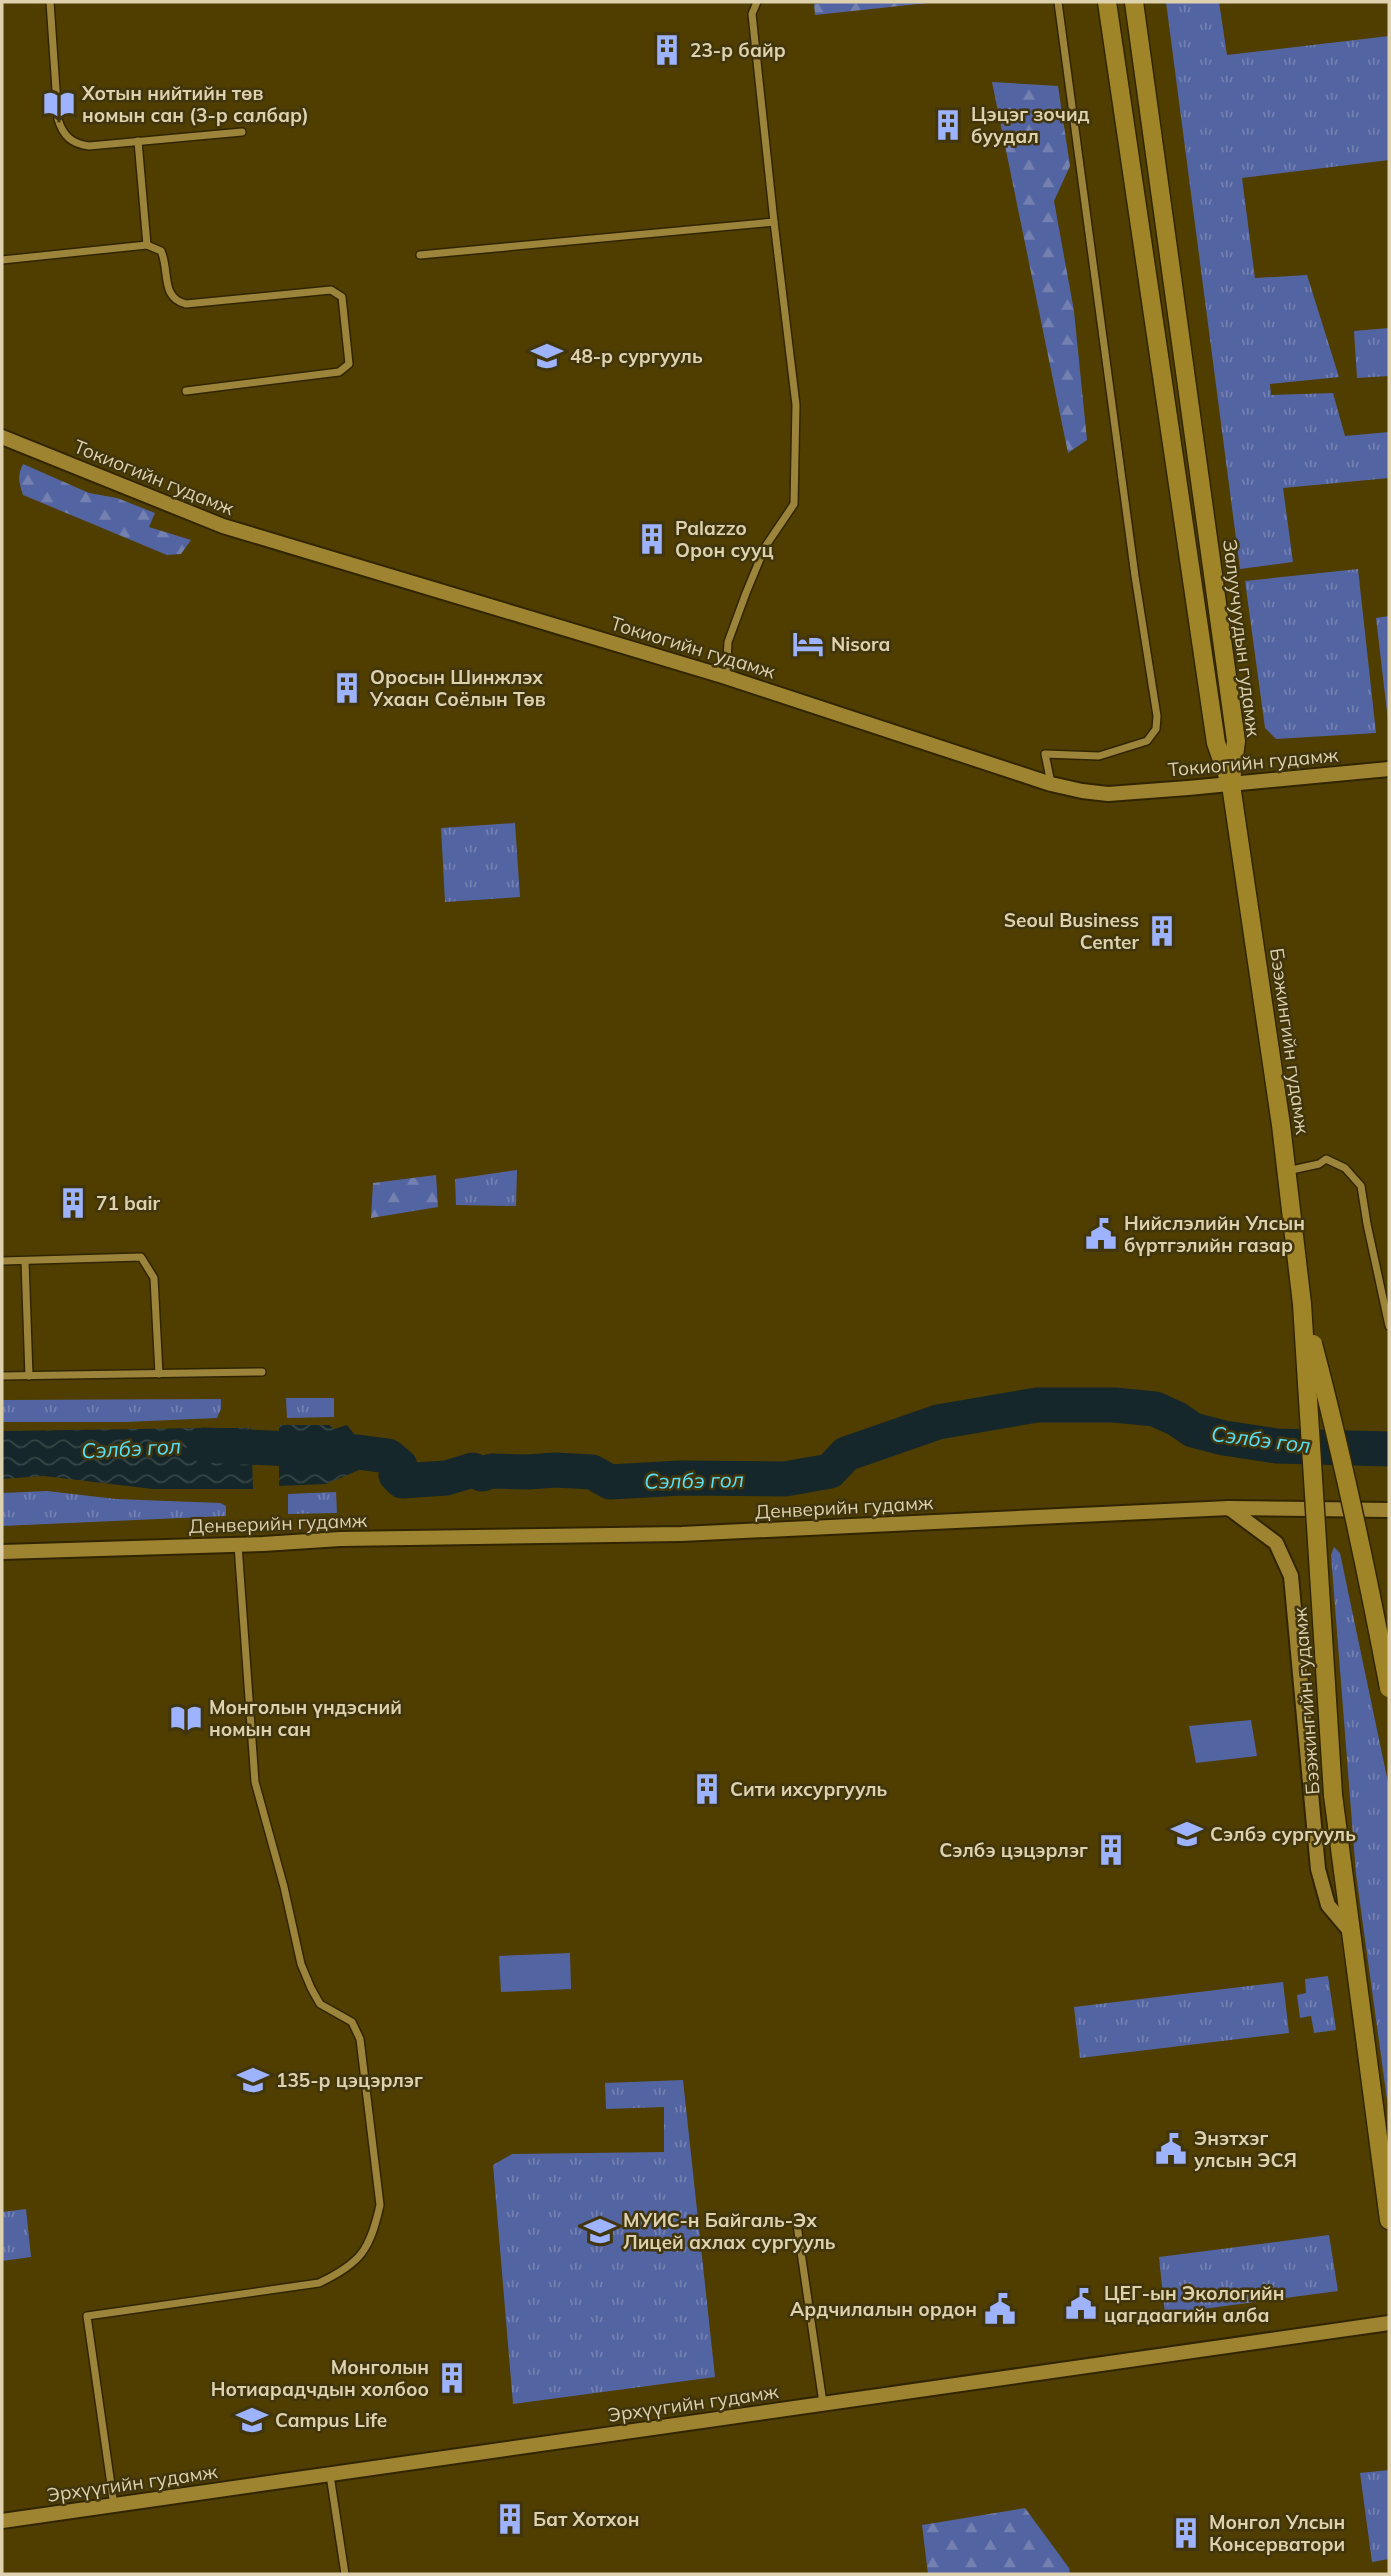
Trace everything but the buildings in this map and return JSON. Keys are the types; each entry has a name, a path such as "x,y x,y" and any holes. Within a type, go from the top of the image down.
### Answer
{"main road":[{"name":"Залуучуудын гудамж","path":"1107,2 1216,743 1231,785"},
{"name":"Залуучуудын гудамж","path":"1134,2 1236,741 1231,785"},
{"name":"Токиогийн гудамж","path":"2,438 223,526 726,677 1051,784 1108,794 1389,769"},
{"name":"Бээжингийн гудамж","path":"1231,785 1287,1171 1302,1304 1333,1795 1389,2218"},
{"name":"Бээжингийн гудамж","path":"1302,1304 1336,1433 1365,1562 1389,1688"},
{"name":"Денверийн гудамж","path":"2,1552 340,1539 681,1534 1229,1508 1384,1510"},
{"path":"1229,1508 1276,1543 1291,1576 1318,1869 1328,1905 1350,1931"},
{"name":"Эрхүүгийн гудамж","path":"2,2521 1389,2323"}],"street":[{"path":"50,2 58,119 71,141 89,146 242,132"},
{"path":"726,677 728,642 746,593 765,547 794,504 796,405 752,14 757,2"},
{"path":"1051,784 1045,754 1100,756 1147,741 1156,729 1157,716 1135,576 1058,2"},
{"path":"138,141 147,245"},
{"path":"420,255 774,222"},
{"path":"2,260 147,245 161,251 165,259 169,292 179,303 331,290 342,297 349,364 339,372 186,391"},
{"path":"1287,1171 1319,1164 1326,1159 1354,1176 1361,1186 1389,1326"},
{"path":"2,1261 141,1256 154,1278 159,1374"},
{"path":"25,1261 29,1376"},
{"path":"2,1376 262,1372"},
{"path":"114,2506 87,2316 319,2283 348,2269 366,2249 375,2230 380,2205 360,2039 352,2022 320,2004 311,1988 302,1964 255,1782 238,1545"},
{"path":"796,2218 823,2403"},
{"path":"330,2475 345,2574"}],"green space":[{"path":"937,2 815,15 814,4"},
{"path":"1166,2 1219,2 1227,55 1389,36 1389,160 1242,178 1255,278 1307,275 1339,377 1270,384 1271,395 1333,393 1345,436 1389,432 1389,478 1283,488 1293,562 1240,569"},
{"path":"992,82 1058,86 1070,166 1054,201 1074,311 1087,440 1068,453"},
{"path":"1389,328 1389,376 1357,378 1354,331"},
{"path":"23,464 89,493 117,498 155,513 149,527 191,540 181,554 167,555 23,495 19,480"},
{"path":"1358,569 1376,733 1276,739 1265,728 1245,581"},
{"path":"1389,616 1389,729 1376,618"},
{"path":"515,823 520,897 445,902 441,828"},
{"path":"517,1170 516,1206 456,1205 455,1179"},
{"path":"436,1175 438,1207 371,1218 373,1183"},
{"path":"286,1398 334,1398 334,1417 287,1418"},
{"path":"221,1399 217,1418 126,1422 2,1422 2,1400"},
{"path":"47,1491 116,1499 220,1503 226,1506 226,1516 2,1526 2,1493"},
{"path":"336,1492 337,1513 288,1514 288,1494"},
{"path":"1334,1547 1340,1553 1389,1787 1389,2114 1356,1874 1331,1555"},
{"path":"1251,1720 1257,1756 1196,1763 1189,1726"},
{"path":"570,1953 571,1989 501,1992 499,1956"},
{"path":"1328,1976 1336,2030 1314,2033 1311,2016 1300,2018 1297,1995 1306,1993 1305,1979"},
{"path":"1283,1982 1289,2033 1080,2058 1074,2007"},
{"path":"683,2080 715,2377 513,2404 493,2165 512,2154 664,2152 664,2107 606,2109 605,2083"},
{"path":"26,2209 31,2257 2,2261 2,2212"},
{"path":"1329,2235 1338,2291 1165,2314 1159,2257"},
{"path":"1389,2470 1389,2559 1372,2562 1360,2473"},
{"path":"1025,2508 1069,2568 1070,2574 928,2574 922,2525"}],"water":[{"path":"279,1425 329,1425 334,1429 347,1425 358,1439 398,1460 385,1464 378,1462 326,1484 279,1486"},
{"path":"251,1428 253,1489 153,1489 44,1476 2,1479 2,1431"}],"waterway":[{"name":"Сэлбэ гол","path":"204,1445 357,1452 388,1456 400,1466 396,1475 402,1481 446,1478 473,1470 482,1474 492,1471 592,1472 610,1482 681,1478 785,1479 830,1471 846,1454 938,1422 1037,1405 1114,1405 1155,1409 1193,1430 1224,1438 1277,1446 1389,1449"}],"place":[{"name":"23-р байр","path":"667,50"},
{"name":"Хотын нийтийн төв номын сан (3-р салбар)","path":"59,104"},
{"name":"Цэцэг зочид буудал","path":"948,125"},
{"name":"48-р сургууль","path":"547,356"},
{"name":"Palazzo Орон сууц","path":"652,539"},
{"name":"Nisora","path":"808,644"},
{"name":"Оросын Шинжлэх Ухаан Соёлын Төв","path":"347,688"},
{"name":"Seoul Business Center","path":"1162,931"},
{"name":"71 bair","path":"73,1203"},
{"name":"Нийслэлийн Улсын бүртгэлийн газар","path":"1101,1234"},
{"name":"Монголын үндэсний номын сан","path":"186,1718"},
{"name":"Сити ихсургууль","path":"707,1789"},
{"name":"Сэлбэ сургууль","path":"1187,1834"},
{"name":"Сэлбэ цэцэрлэг","path":"1111,1850"},
{"name":"135-р цэцэрлэг","path":"253,2080"},
{"name":"Энэтхэг улсын ЭСЯ","path":"1171,2149"},
{"name":"МУИС-н Байгаль-Эх Лицей ахлах сургууль","path":"600,2231"},
{"name":"ЦЕГ-ын Экологийн цагдаагийн алба","path":"1081,2304"},
{"name":"Ардчилалын ордон","path":"1000,2309"},
{"name":"Монголын Нотиарадчдын холбоо","path":"452,2378"},
{"name":"Campus Life","path":"252,2420"},
{"name":"Бат Хотхон","path":"510,2519"},
{"name":"Монгол Улсын Консерватори","path":"1186,2533"}]}
